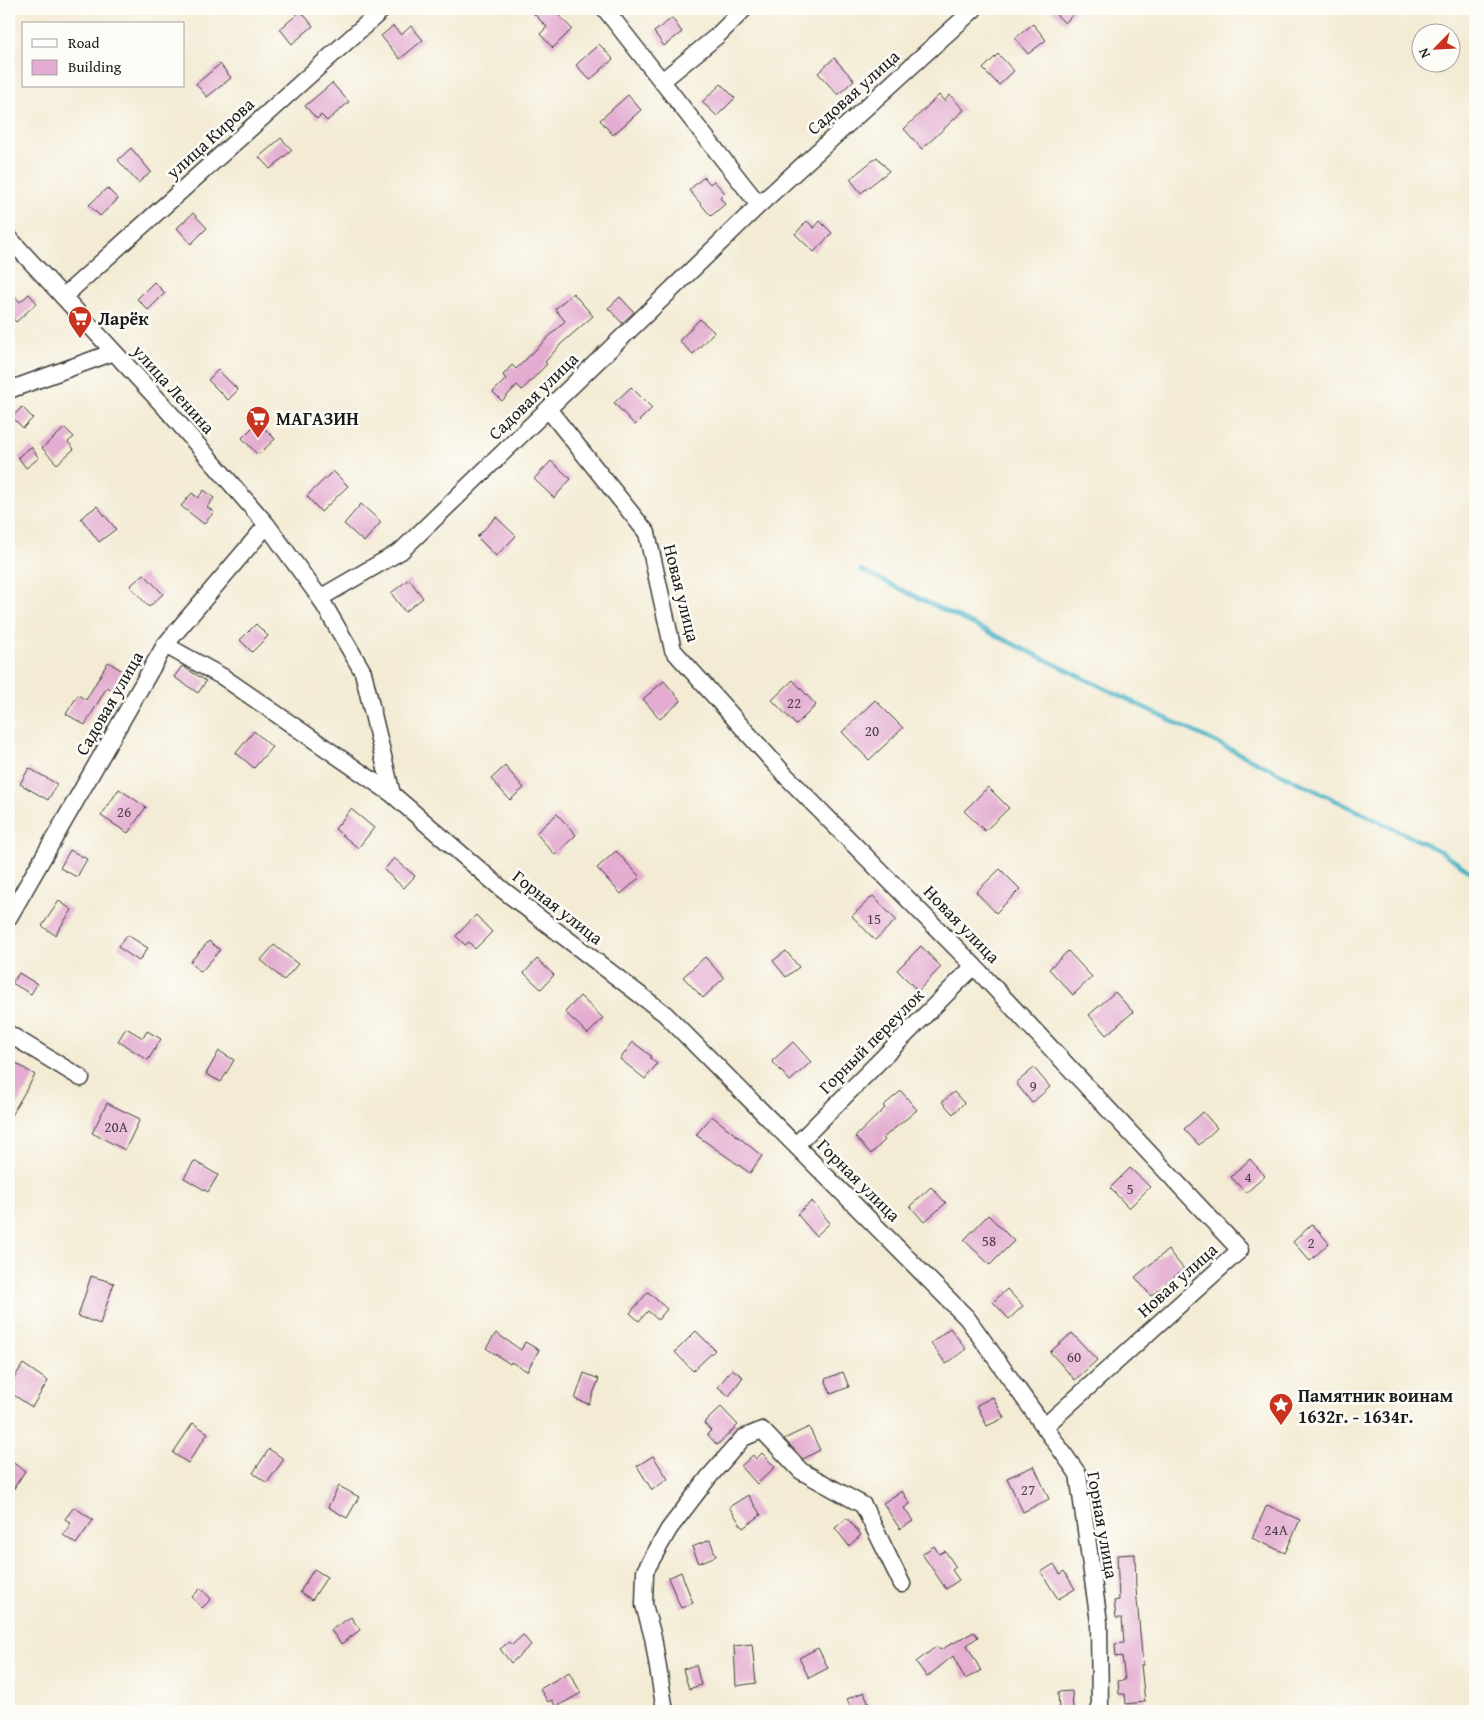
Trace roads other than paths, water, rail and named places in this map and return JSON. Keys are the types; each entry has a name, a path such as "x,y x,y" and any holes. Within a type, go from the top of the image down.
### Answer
{"street":[{"name":"улица Кирова","path":"63,297 383,9"},
{"path":"605,9 759,205"},
{"path":"662,82 717,36 744,9"},
{"name":"Садовая улица","path":"320,598 401,551 759,205 974,9"},
{"name":"улица Ленина","path":"9,238 114,352 267,525 320,598 363,672 392,794"},
{"path":"9,390 114,352"},
{"name":"Новая улица","path":"548,409 647,533 673,650 786,776 974,966 1240,1250 1050,1421"},
{"name":"Садовая улица","path":"9,917 165,645 267,525"},
{"name":"Горная улица","path":"165,645 223,678 392,794 503,890 664,1014 967,1318 1050,1421 1078,1474 1099,1622 1100,1711"},
{"name":"Горный переулок","path":"796,1145 974,966"},
{"path":"9,1034 81,1078"},
{"path":"665,1711 653,1638 644,1605 645,1571 669,1529 743,1438 762,1430 801,1471 863,1505 902,1584"}],"waterway":[{"path":"861,570 1442,852 1475,875"}],"place":[{"name":"Ларёк","path":"80,339"},
{"name":"МАГАЗИН","path":"258,439"},
{"name":"Памятник воинам 1632г. - 1634г.","path":"1281,1426"}]}
